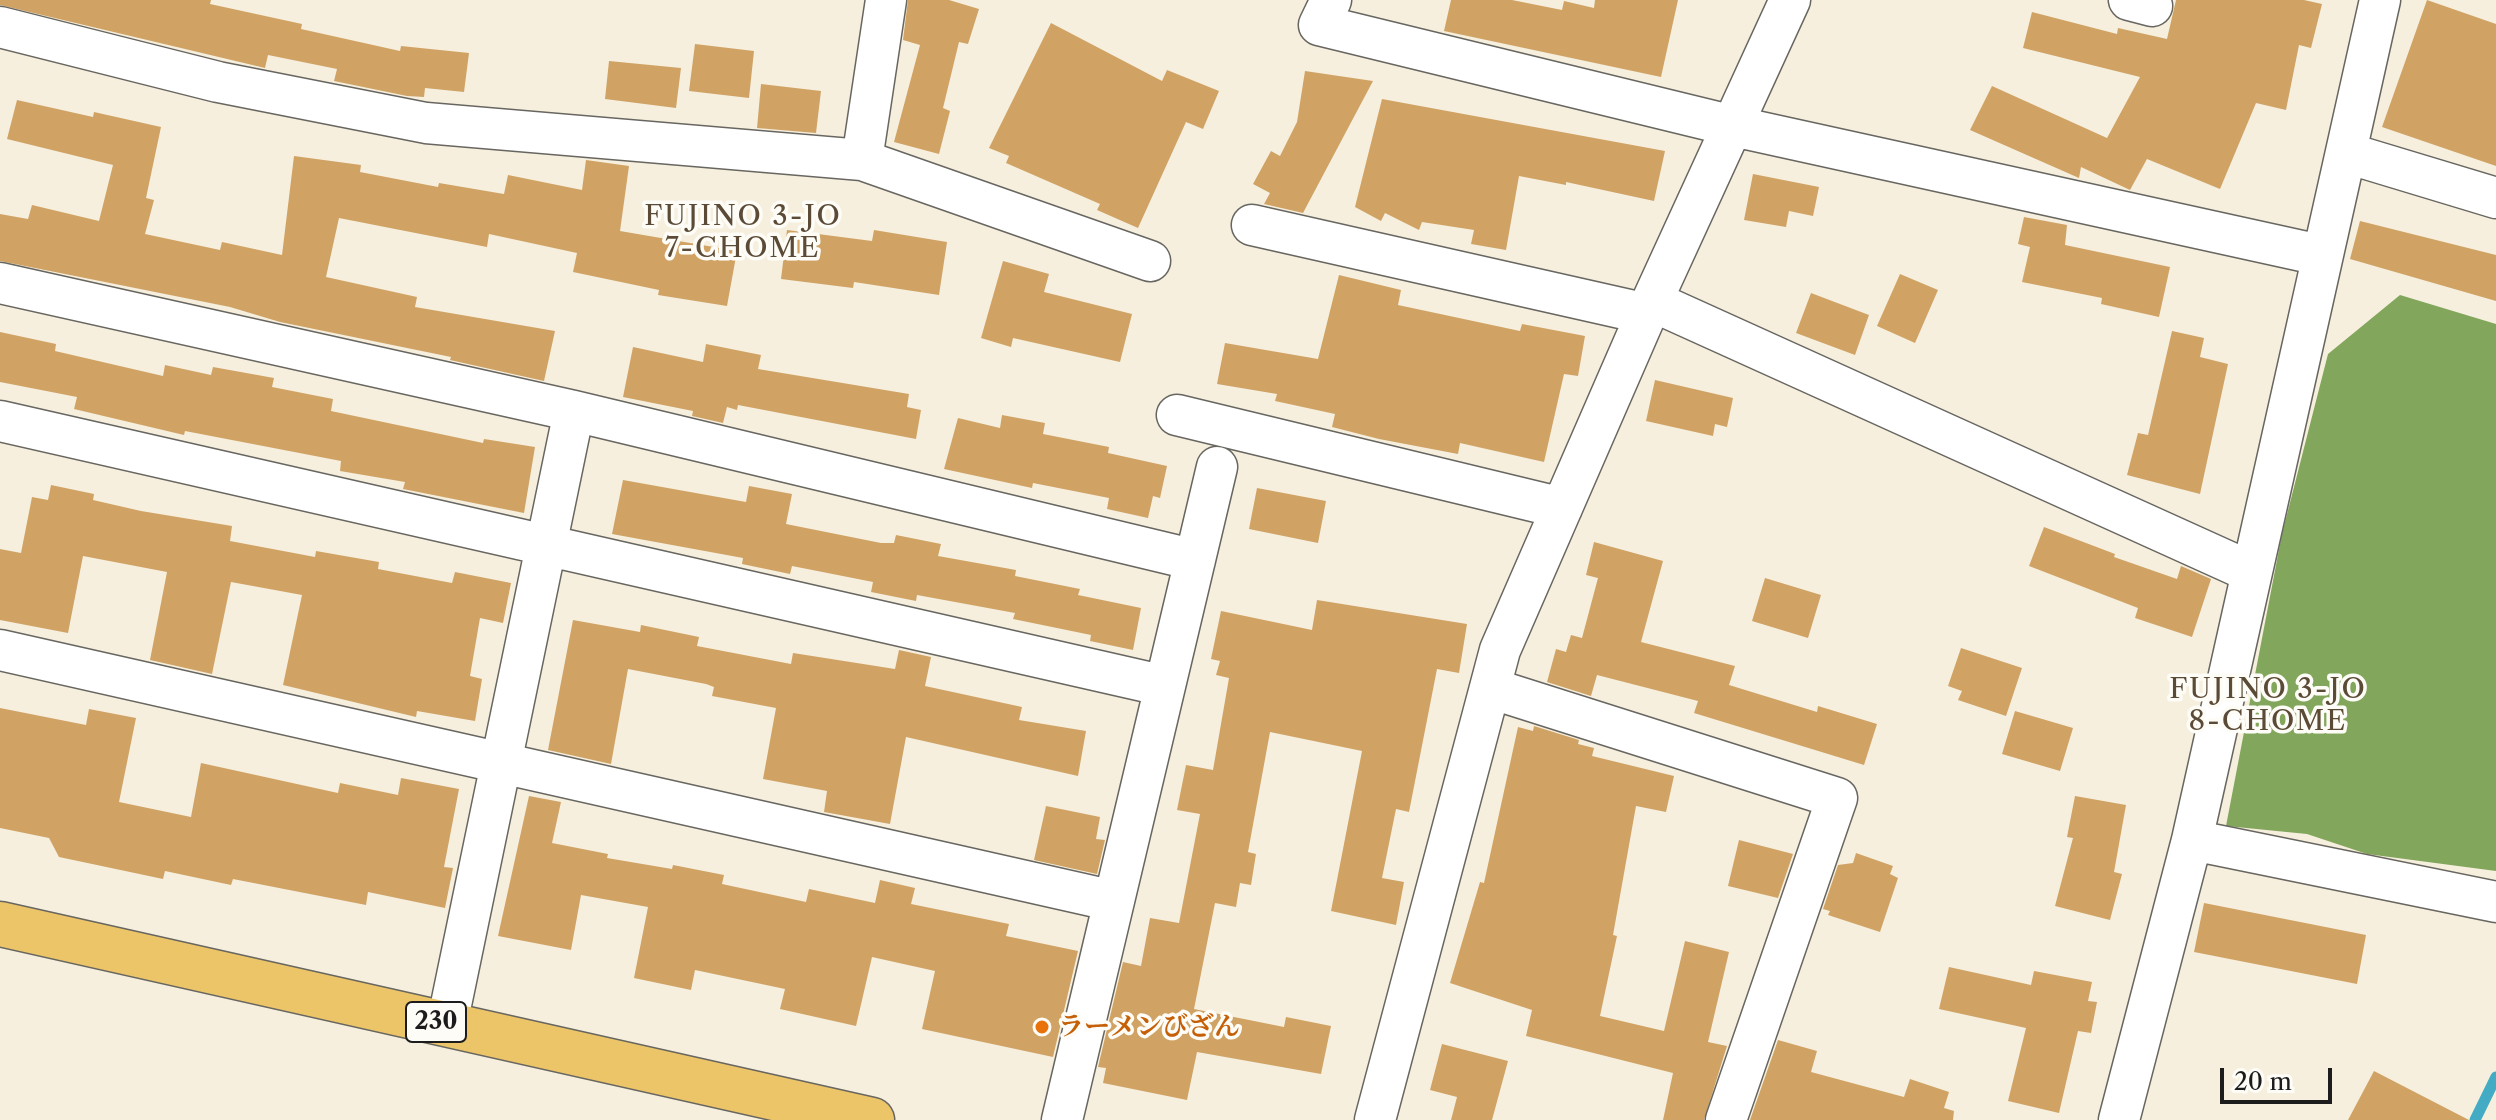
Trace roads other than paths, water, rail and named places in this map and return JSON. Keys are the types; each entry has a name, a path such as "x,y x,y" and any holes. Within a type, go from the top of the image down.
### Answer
{"highway":[{"name":"230","path":"0,924 872,1120"}],"street":[{"path":"862,160 886,0"},
{"path":"1331,0 1319,25 1733,126 2320,255"},
{"path":"1375,1120 1500,650 1649,308 1790,0"},
{"path":"2119,1120 2192,840 2320,255 2347,153 2380,0"},
{"path":"0,27 218,82 426,123 862,160 1150,261"},
{"path":"2347,153 2496,198"},
{"path":"1252,225 1649,308 2251,572"},
{"path":"0,283 574,411 1195,560"},
{"path":"447,1024 574,411"},
{"path":"1177,415 1562,508"},
{"path":"0,421 1165,686"},
{"path":"1062,1120 1217,467"},
{"path":"0,650 1114,901"},
{"path":"1490,688 1837,798 1726,1120"},
{"path":"2192,840 2496,902"}],"waterway":[{"path":"2475,1120 2496,1077"}],"place":[{"name":"ラーメンびざん","path":"1042,1027"}],"district":[{"name":"FUJINO 3-JO 7-CHOME","path":"743,233"},
{"name":"FUJINO 3-JO 8-CHOME","path":"2268,706"}]}
